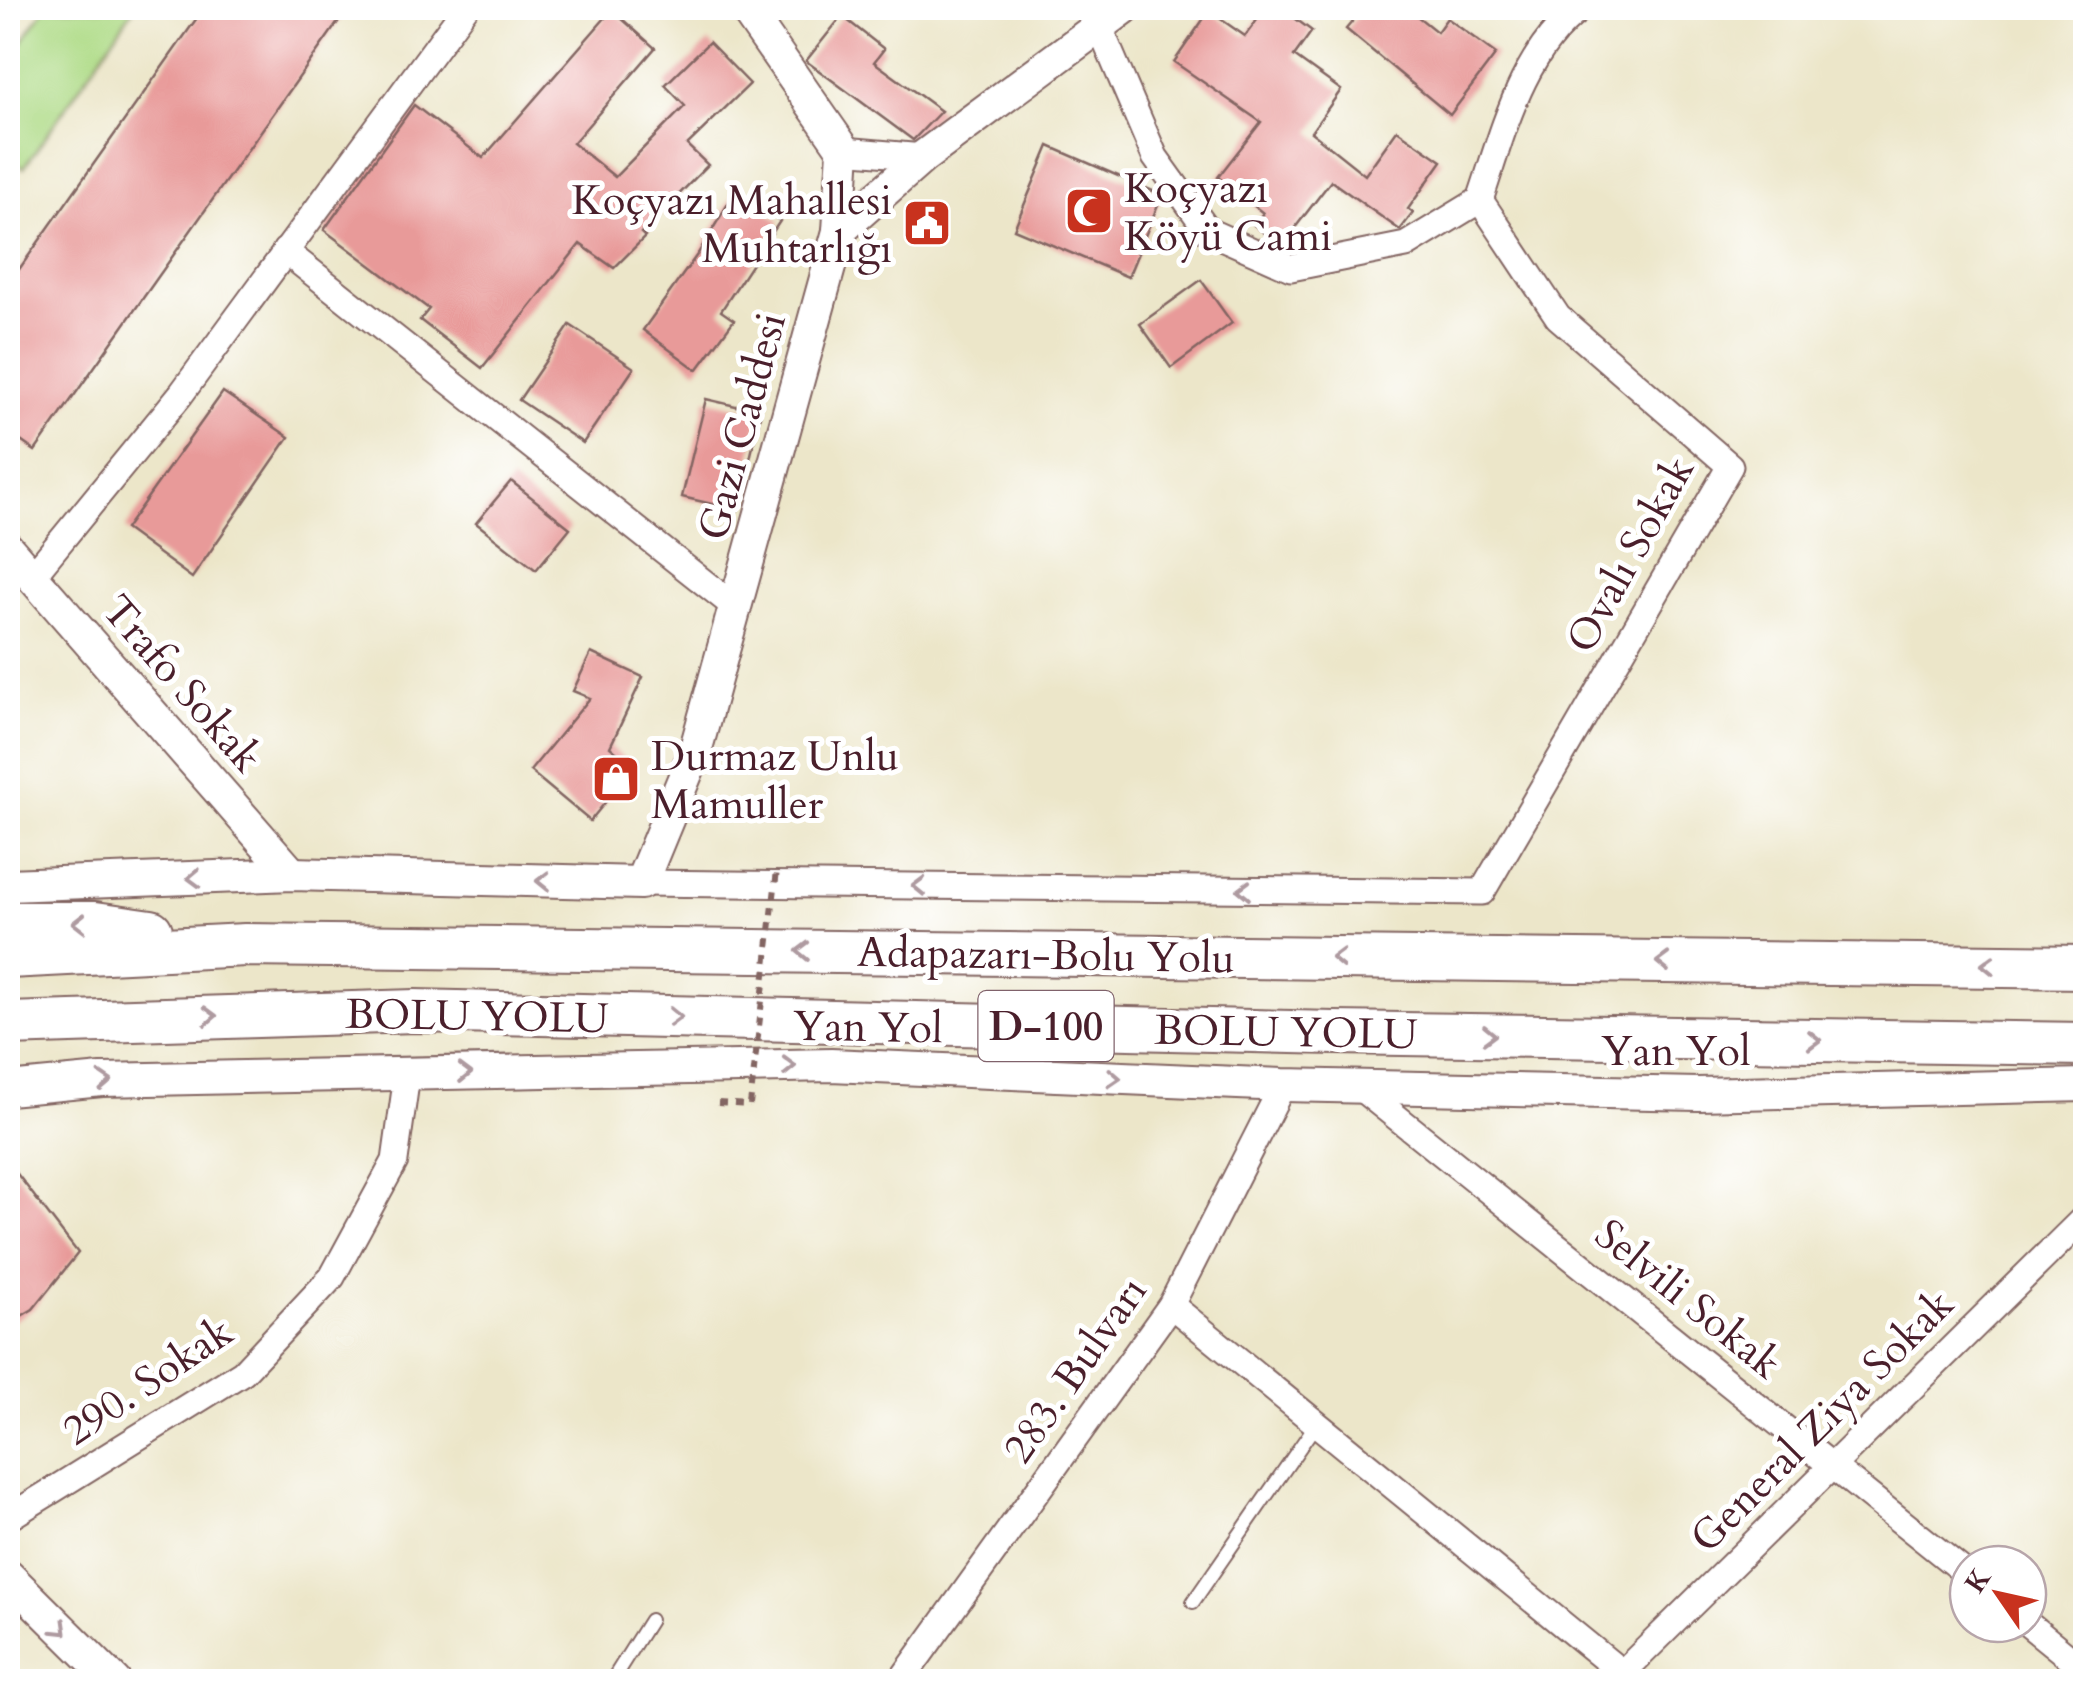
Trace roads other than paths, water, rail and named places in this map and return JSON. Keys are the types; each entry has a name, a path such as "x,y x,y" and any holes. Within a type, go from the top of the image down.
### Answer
{"highway":[{"path":"8,923 94,923 245,945"},
{"name":"Adapazarı-Bolu Yolu","path":"8,957 245,945 2086,966"},
{"name":"BOLU YOLU","path":"8,1026 54,1020 416,1011 1335,1033 2086,1044"}],"street":[{"path":"34,574 181,394 464,8"},
{"path":"745,8 844,150 923,157"},
{"path":"839,231 923,157 1112,17 1155,157 1208,231 1290,268 1406,244 1480,200 1516,94 1558,24 1582,8"},
{"name":"Gazi Caddesi","path":"641,883 695,752 839,231 844,150"},
{"name":"Ovalı Sokak","path":"641,883 1482,892 1730,466 1558,317 1480,200"},
{"path":"285,251 735,607"},
{"name":"Trafo Sokak","path":"8,549 34,574 292,874"},
{"path":"8,885 292,874 641,883"},
{"name":"Yan Yol","path":"8,1089 102,1080 831,1065 1283,1086 1698,1094 2086,1086"},
{"name":"290. Sokak","path":"8,1518 243,1372 332,1277 395,1161 407,1074"},
{"name":"283. Bulvarı","path":"900,1682 1171,1305 1283,1086"},
{"name":"Selvili Sokak","path":"1360,1086 1948,1558"},
{"name":"General Ziya Sokak","path":"1622,1679 1833,1464 2086,1216"},
{"path":"1171,1305 1622,1679"},
{"path":"8,1576 115,1682"},
{"path":"2048,1640 2086,1671"}],"lane":[{"path":"1193,1602 1316,1424"},
{"path":"611,1682 650,1620"}],"place":[{"name":"Koçyazı Köyü Cami","path":"1089,211"},
{"name":"Koçyazı Mahallesi Muhtarlığı","path":"927,223"},
{"name":"Durmaz Unlu Mamuller","path":"616,779"}]}
